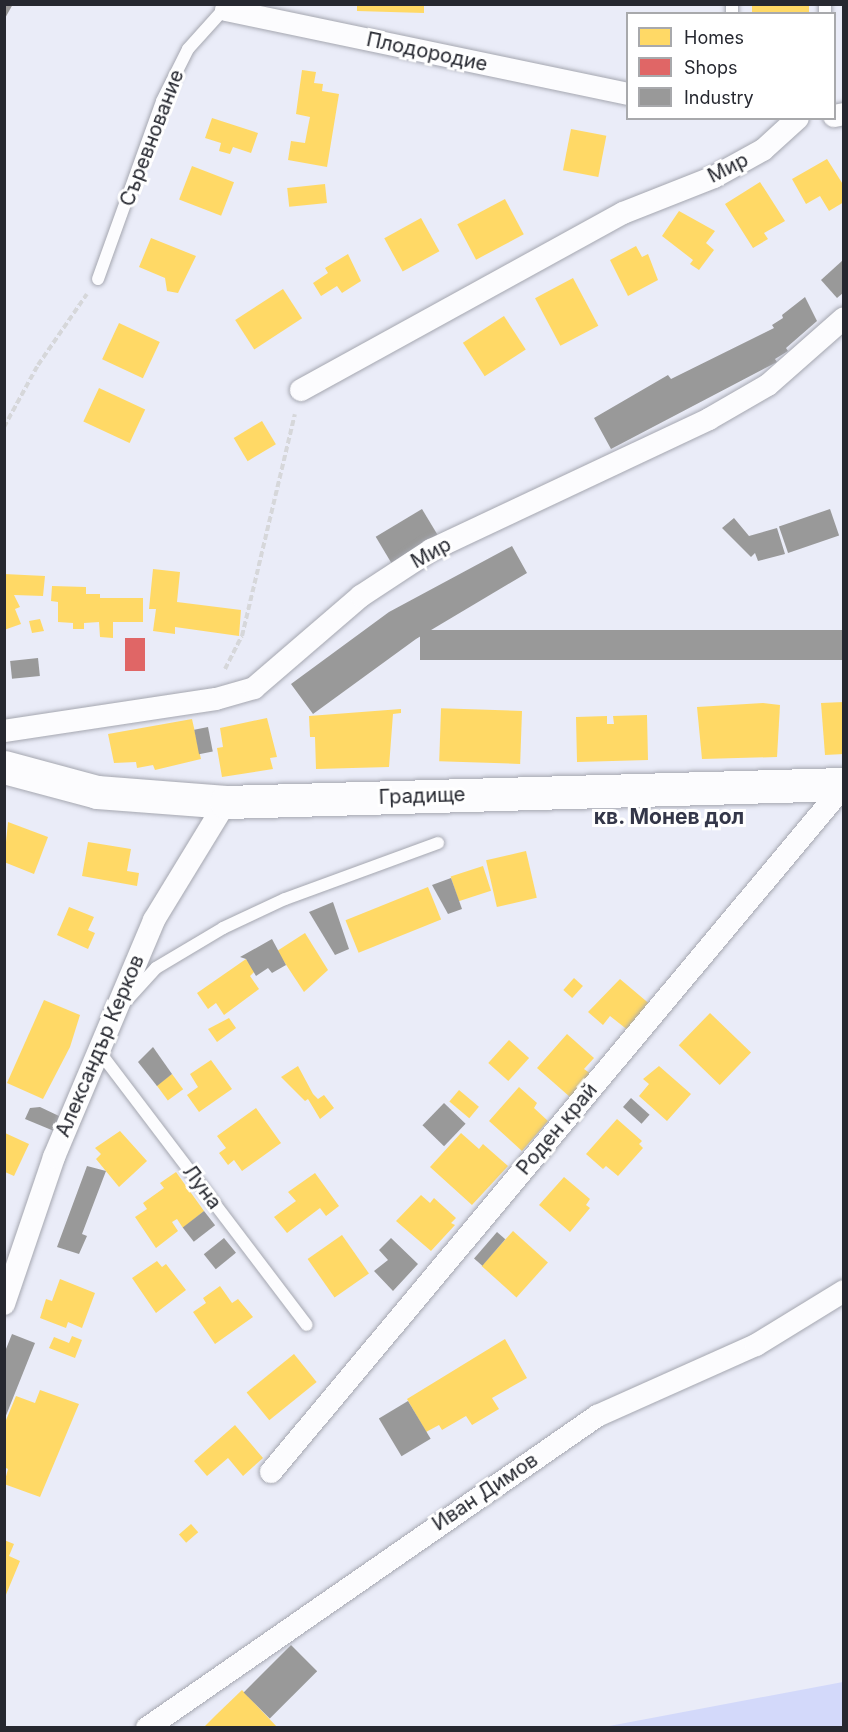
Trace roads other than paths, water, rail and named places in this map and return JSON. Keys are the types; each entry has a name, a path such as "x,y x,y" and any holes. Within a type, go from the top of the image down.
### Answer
{"street":[{"name":"Плодородие","path":"222,7 626,94"},
{"name":"Мир","path":"301,390 622,213 714,177 764,150 796,120"},
{"name":"Мир","path":"4,731 216,699 254,688 361,596 431,550 709,419 768,385 843,318"},
{"name":"Градище","path":"4,767 97,792 226,802 843,785"},
{"name":"Роден край","path":"271,1472 843,785"},
{"name":"Александър Керков","path":"4,1304 54,1157 154,920 226,802"},
{"name":"Иван Димов","path":"147,1728 597,1416 756,1345 843,1291"}],"lane":[{"name":"Съревнование","path":"98,279 162,101 188,49 222,7"},
{"path":"114,1014 156,968 223,928 285,899 438,843"},
{"name":"Луна","path":"98,1050 307,1325"}],"district":[{"name":"кв. Монев дол","path":"669,817"}]}
